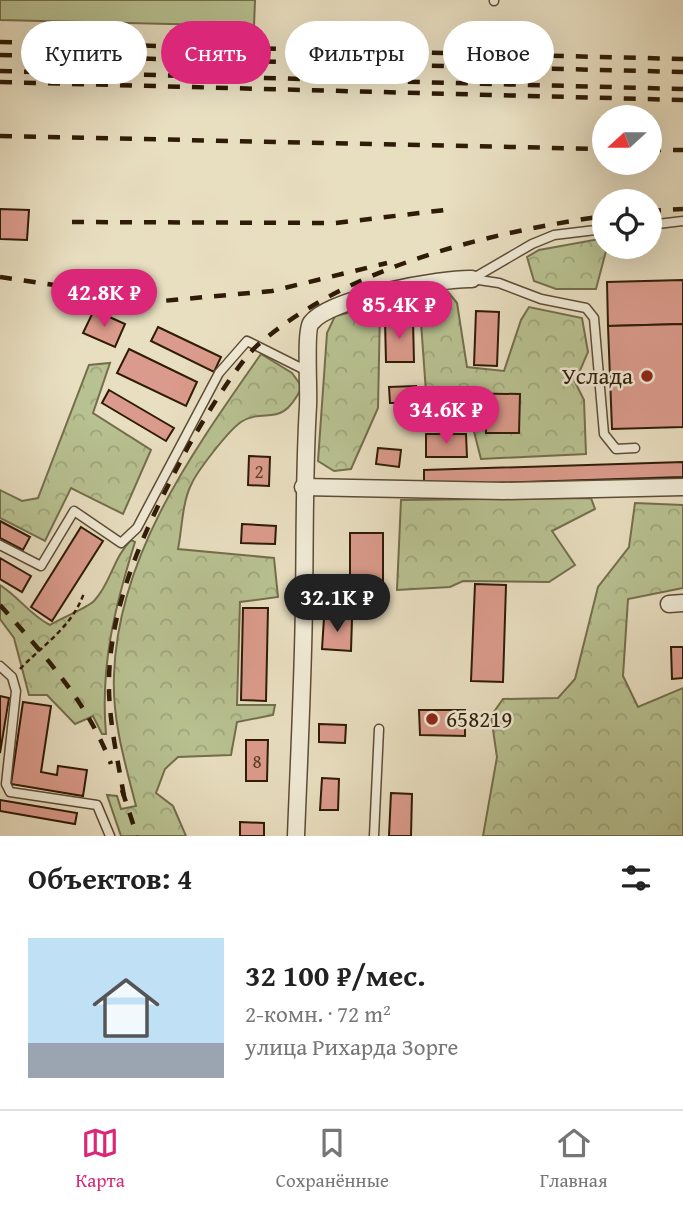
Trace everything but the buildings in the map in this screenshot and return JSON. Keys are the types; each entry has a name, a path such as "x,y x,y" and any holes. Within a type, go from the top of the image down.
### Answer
{"street":[{"path":"296,836 304,601 303,487 310,372 307,331 313,320 351,300 450,278 472,279"},
{"path":"303,487 504,491 683,488"}],"lane":[{"path":"662,223 683,221"},
{"path":"472,279 532,244 554,235 592,230"},
{"path":"472,279 499,283 541,299 586,308 594,318 604,434 615,449 635,449"},
{"path":"0,544 41,566 74,511 121,543 137,528 219,373 247,341 310,372"},
{"path":"0,667 12,677 16,691 6,783 10,792 97,805 110,836"},
{"path":"374,836 379,729"}],"path":[{"path":"12,677 66,627 78,611 84,593"}],"green space":[{"path":"0,0 255,0 254,21 161,21 161,24 147,23 147,21 0,20"},
{"path":"592,240 592,259 604,259 596,289 556,289 534,281 527,257 539,250"},
{"path":"448,292 457,303 467,367 504,371 521,320 529,307 582,318 588,352 575,382 584,400 586,454 481,459 471,420 434,419 427,406 419,295"},
{"path":"373,307 380,310 378,408 351,469 334,471 318,461 327,333 335,316"},
{"path":"261,354 292,373 302,387 287,409 241,422 214,451 188,492 178,549 274,558 278,597 240,602 237,705 275,705 273,715 237,722 231,755 178,757 165,769 156,793 173,806 186,836 121,836 107,795 117,796 121,809 136,806 120,741 114,692 119,630 129,587 164,505 186,466"},
{"path":"110,363 93,413 151,450 123,514 71,488 45,541 0,518 0,490 22,501 38,498 89,365"},
{"path":"591,498 595,509 552,531 575,565 549,582 463,581 450,587 397,590 401,500"},
{"path":"635,503 683,505 683,588 628,599 623,676 638,707 683,688 683,836 483,836 497,757 491,716 503,699 558,698 575,679 598,587 629,547"},
{"path":"131,540 135,542 121,589 107,660 106,734 102,734 93,716 75,724 47,695 29,695 14,638 0,619 0,585 50,625 94,601"}],"railway":[{"path":"0,42 683,59"},
{"path":"0,55 683,72"},
{"path":"0,71 683,89"},
{"path":"0,82 683,100"},
{"path":"0,136 592,149"},
{"path":"662,150 683,150"},
{"path":"72,222 336,223 453,209"},
{"path":"662,210 683,209"},
{"path":"124,796 109,691 110,659 123,596 158,505 188,447 221,392 251,351 296,316 379,273 468,243 592,218"},
{"path":"0,277 162,301 272,291 387,263"},
{"path":"0,605 77,699 111,764"},
{"path":"122,790 137,836"}],"place":[{"name":"Услада","path":"647,376"},
{"name":"658219","path":"432,719"}]}
